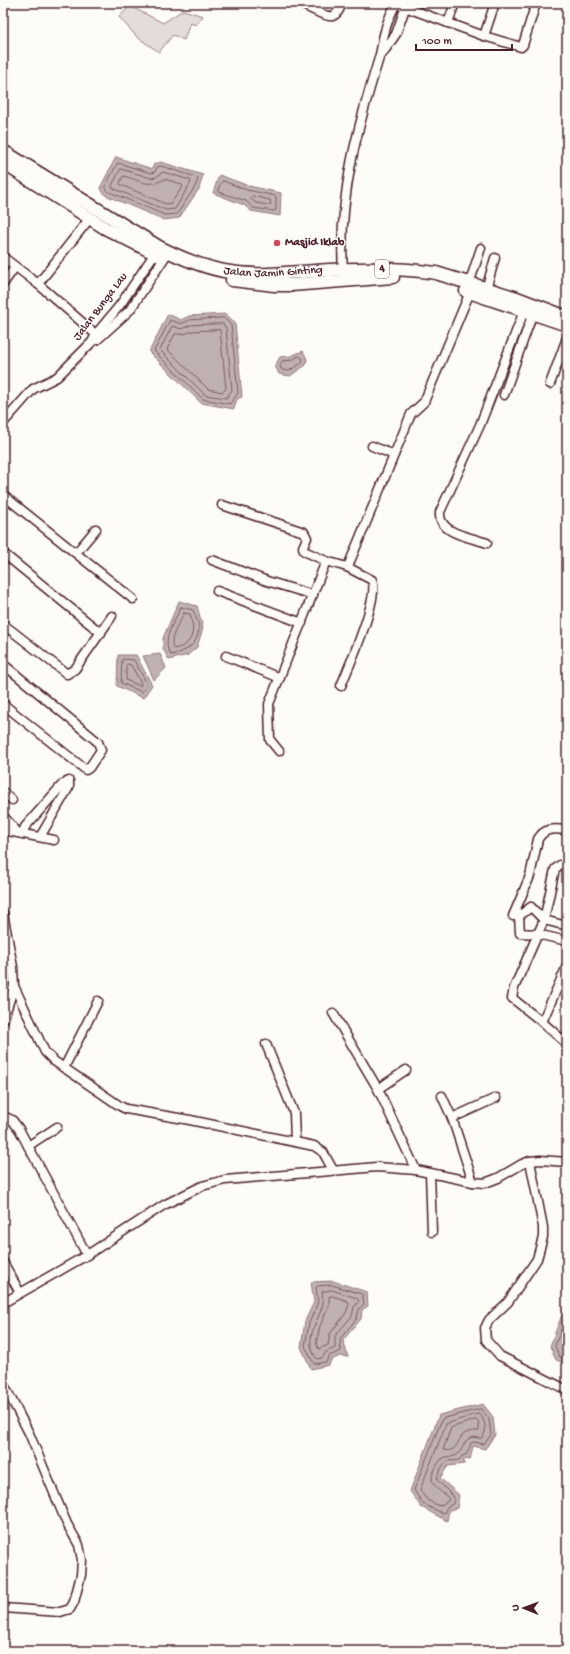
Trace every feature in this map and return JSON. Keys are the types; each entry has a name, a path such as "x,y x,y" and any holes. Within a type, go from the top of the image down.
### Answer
{"highway":[{"name":"Jalan Jamin Ginting","path":"3,151 161,253 210,267 244,274 390,268 436,273 469,288 567,325"},
{"name":"Jalan Jamin Ginting","path":"3,163 105,228 212,276 227,280 265,284 309,284 385,276 407,277 469,288 486,289 517,298 530,310 567,317"}],"street":[{"path":"299,3 327,16 333,16 338,12 342,3"},
{"path":"339,270 345,200 356,138 367,94 380,56 385,31 395,3 406,5 448,23 484,36 522,47 536,3"},
{"path":"448,23 455,3"},
{"path":"484,36 495,3"},
{"path":"380,56 396,34 406,5"},
{"path":"38,284 90,218"},
{"path":"347,568 411,414 424,402 469,288 481,248"},
{"name":"Jalan Bunga Lau","path":"3,423 33,389 57,377 96,338 130,310 161,253"},
{"path":"3,257 38,284 96,338"},
{"path":"486,289 495,258"},
{"path":"3,284 15,267"},
{"path":"504,395 530,310"},
{"path":"486,543 444,527 440,519 440,512 530,310"},
{"path":"550,384 567,338"},
{"path":"372,446 394,455"},
{"path":"3,495 133,599"},
{"path":"222,505 304,532 307,538 303,547 304,551 326,561 347,568 372,580 374,586 366,620 341,686"},
{"path":"76,553 96,529"},
{"path":"3,553 101,633"},
{"path":"212,560 267,581 313,595"},
{"path":"279,751 270,740 269,704 326,561"},
{"path":"218,591 302,623"},
{"path":"3,624 67,674 75,668 112,616"},
{"path":"226,656 280,678"},
{"path":"3,664 98,742 100,750 89,768 86,770 3,704"},
{"path":"20,833 63,784 69,781 69,787 40,837"},
{"path":"3,792 12,800"},
{"path":"3,816 20,833"},
{"path":"567,830 550,829 544,831 538,839 530,876 512,916 520,916 531,907 544,920 567,926"},
{"path":"3,830 54,840"},
{"path":"567,864 560,865 556,869 544,920 514,988 512,998 567,1044"},
{"path":"3,913 13,966 14,986 3,1022"},
{"path":"520,916 520,934 537,934 567,941"},
{"path":"542,1022 567,966"},
{"path":"14,986 45,1052 54,1061 126,1109 295,1141 321,1149 327,1157 333,1170"},
{"path":"64,1068 98,1001"},
{"path":"333,1013 378,1089 416,1170"},
{"path":"266,1044 294,1113 295,1141"},
{"path":"378,1089 406,1070"},
{"path":"442,1096 452,1118 473,1182"},
{"path":"452,1118 496,1098"},
{"path":"3,1116 15,1124 87,1254"},
{"path":"28,1146 57,1127"},
{"path":"3,1304 87,1254 164,1205 202,1186 225,1180 377,1167 416,1170 473,1182 485,1183 498,1178 522,1164 540,1160 567,1162"},
{"path":"530,1162 543,1227 540,1250 537,1258 512,1296 489,1320 485,1328 486,1340 500,1356 567,1390"},
{"path":"430,1173 432,1232"},
{"path":"3,1262 20,1293"},
{"path":"3,1383 29,1433 67,1524 79,1545 82,1560 74,1602 70,1609 60,1612 3,1608"}],"shaded area":[{"path":"130,6 163,23 183,10 203,16 196,25 190,23 184,40 173,35 159,52 137,37 119,17"}],"water":[{"path":"116,157 152,169 154,164 161,162 203,175 199,189 179,218 164,220 105,195 100,188"},
{"path":"219,175 249,186 281,193 280,216 251,211 244,205 213,193"},
{"path":"168,314 181,320 189,316 226,314 235,323 242,397 237,399 234,409 201,403 149,352"},
{"path":"303,351 307,359 306,365 290,376 279,374 275,366 280,357 291,356"},
{"path":"179,601 197,606 203,628 197,647 188,655 169,660 163,649 163,638"},
{"path":"160,654 166,668 154,680 143,656"},
{"path":"118,655 136,655 152,685 143,698 117,686"},
{"path":"333,1281 367,1292 368,1306 362,1310 361,1319 343,1340 348,1357 340,1356 331,1360 329,1365 311,1369 301,1347 305,1321 314,1302 311,1282"},
{"path":"565,1307 567,1308 567,1364 556,1360 550,1346"},
{"path":"483,1404 493,1417 495,1435 485,1449 473,1446 470,1460 464,1459 464,1464 448,1466 440,1478 459,1495 457,1508 449,1510 447,1521 421,1507 410,1491 439,1415"}],"place":[{"name":"Masjid Iklab","path":"277,243"}]}
